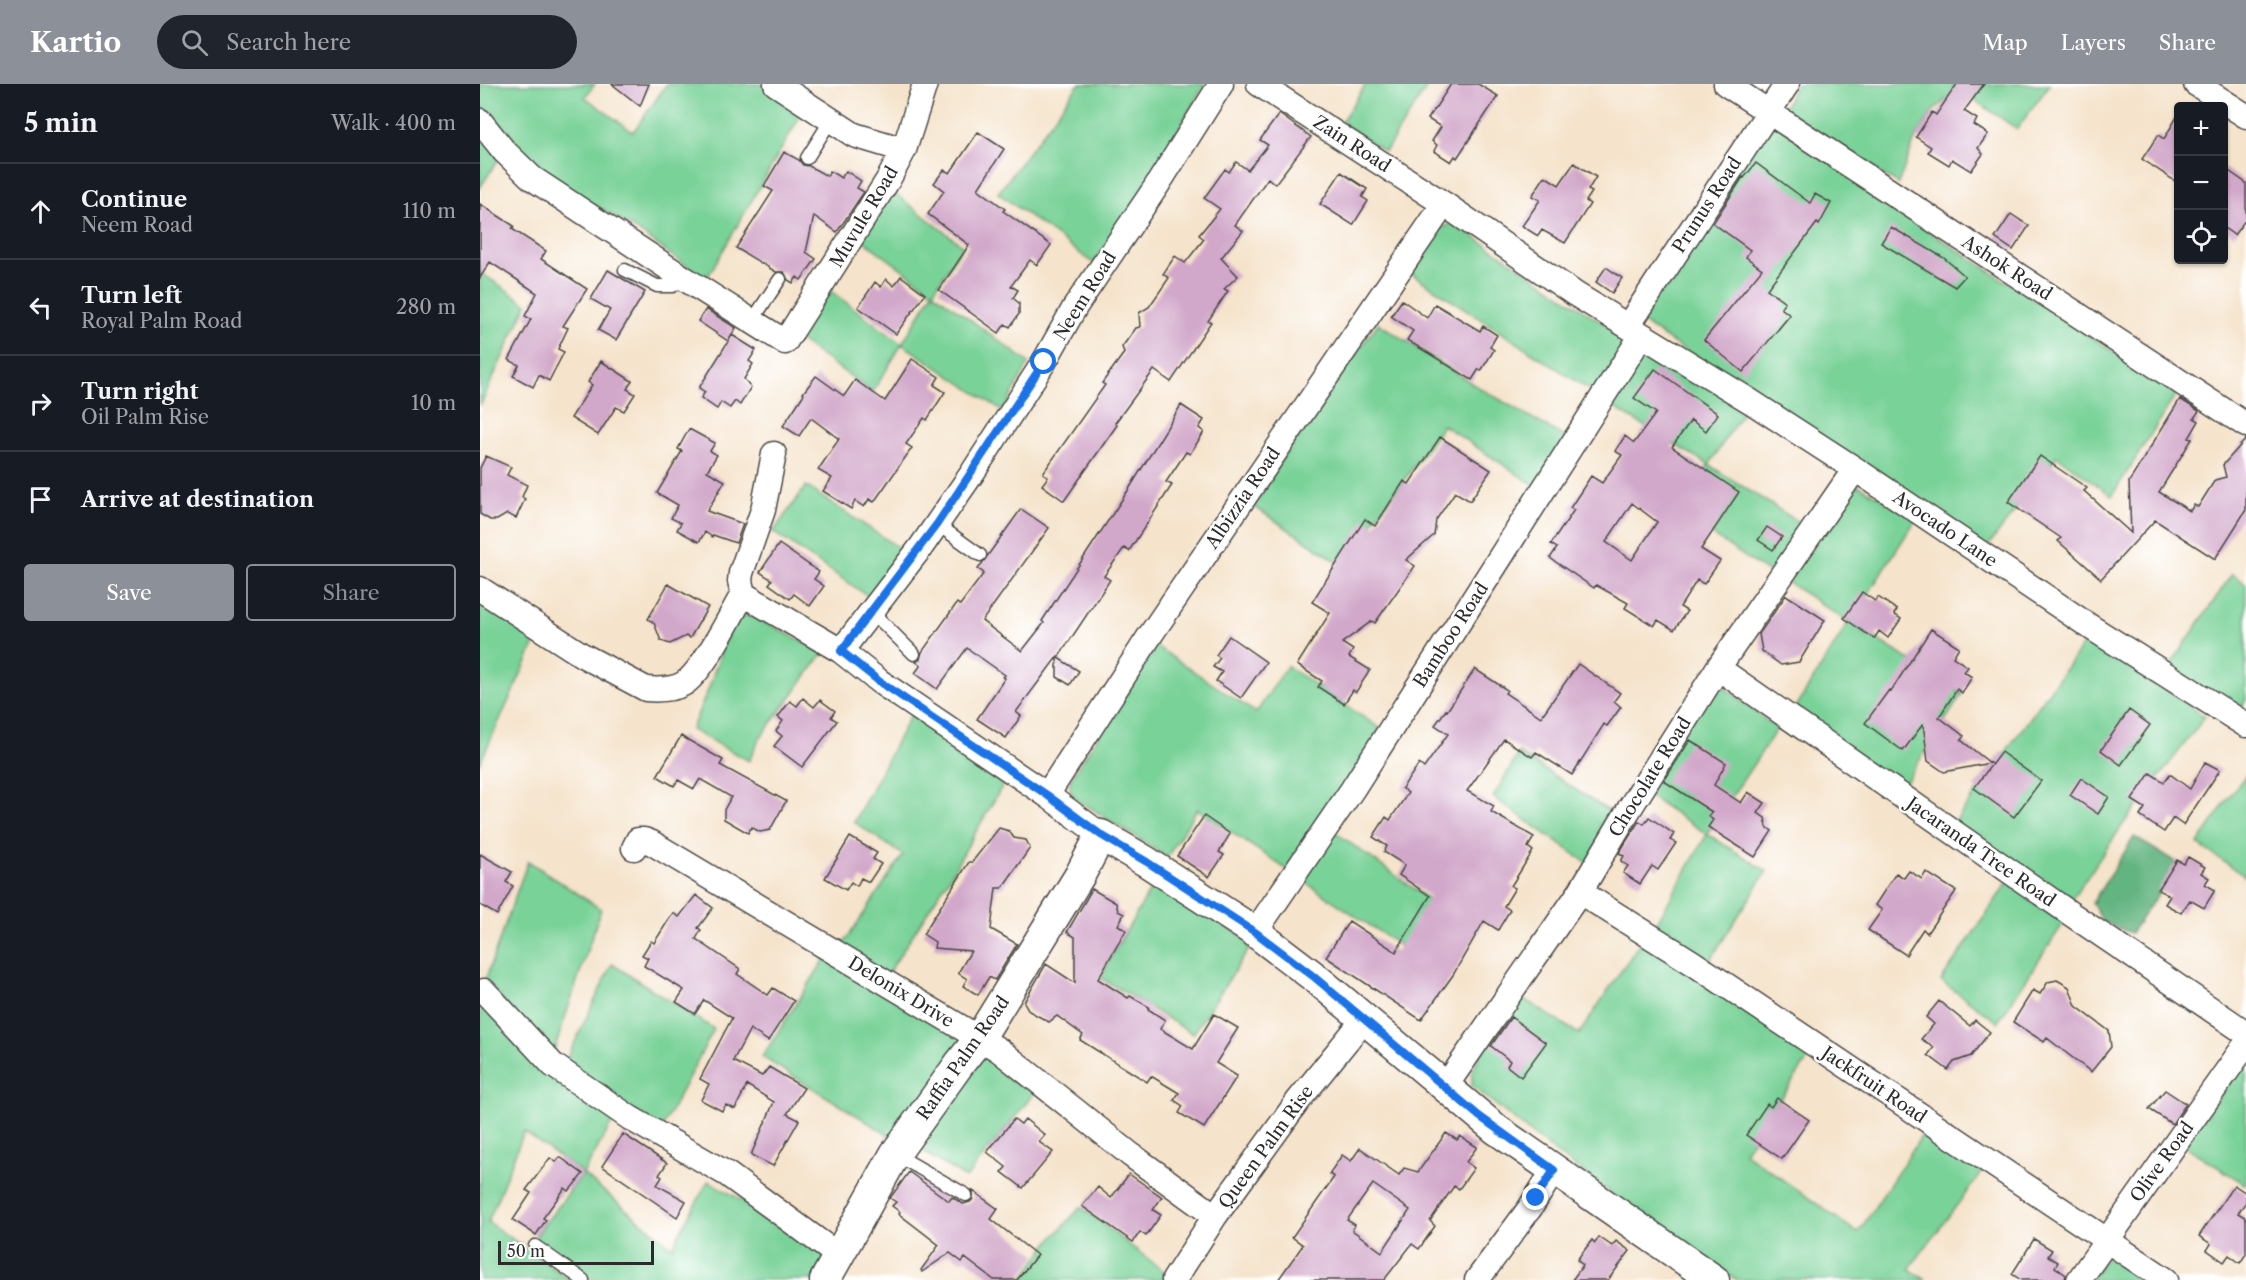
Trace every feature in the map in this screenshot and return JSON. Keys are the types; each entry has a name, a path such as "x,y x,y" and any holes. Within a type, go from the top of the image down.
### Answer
{"street":[{"path":"776,84 854,135 904,150"},
{"name":"Muvule Road","path":"752,321 785,342 888,180 904,150 925,84"},
{"name":"Neem Road","path":"841,651 937,524 1028,388 1075,307 1156,187 1221,84"},
{"name":"Zain Road","path":"1259,84 1444,204 1575,294 1635,330"},
{"name":"Ashok Road","path":"1726,84 2246,425"},
{"name":"Prunus Road","path":"1635,330 1787,84"},
{"path":"2196,84 2246,116"},
{"path":"480,121 504,151 532,178 752,321"},
{"name":"Albizzia Road","path":"1047,795 1155,628 1444,204"},
{"name":"Avocado Lane","path":"1635,330 1855,468 2092,628 2246,725"},
{"name":"Bamboo Road","path":"1255,932 1352,790 1635,330"},
{"path":"480,589 582,655 646,689 678,687 693,676 743,594 741,573 763,510 774,454"},
{"name":"Chocolate Road","path":"1445,1087 1580,892 1718,668 1855,468"},
{"path":"743,594 841,651 880,682 1047,795 1101,835 1184,885 1255,932 1365,1018 1497,1130 1714,1280"},
{"name":"Jacaranda Tree Road","path":"1718,668 2246,1033"},
{"name":"Raffia Palm Road","path":"832,1268 896,1154 960,1062 979,1039 1080,875 1101,835"},
{"name":"Delonix Drive","path":"634,848 638,840 652,843 999,1050 1131,1155 1215,1216"},
{"name":"Jackfruit Road","path":"1580,892 1692,963 2166,1280"},
{"path":"484,991 553,1065 630,1118 727,1174 832,1268"},
{"name":"Queen Palm Rise","path":"1174,1280 1215,1216 1298,1101 1365,1018"},
{"name":"Olive Road","path":"2079,1280 2246,1044"},
{"path":"1477,1280 1530,1208 1554,1170"}],"lane":[{"path":"807,158 831,120"},
{"path":"626,270 657,286 673,286 682,277"},
{"path":"752,321 780,279"},
{"path":"937,524 980,555"},
{"path":"872,612 914,654"},
{"path":"896,1154 966,1195"},
{"path":"536,1246 583,1280"}],"green space":[{"path":"480,84 595,84 585,97 633,132 667,84 763,84 802,113 706,280 638,231 546,177 511,146 500,125 480,105"},
{"path":"1079,84 1205,84 1132,209 1093,263 998,193"},
{"path":"1366,84 1429,84 1385,152 1341,122"},
{"path":"1796,84 1951,84 1959,89 1962,84 2050,84 2017,129 1958,89 1932,112 1916,137 1898,184 1781,114"},
{"path":"1765,108 1890,206 2177,393 2112,496 2057,456 1986,549 1634,317"},
{"path":"480,126 501,155 480,188"},
{"path":"893,192 963,246 933,292 860,238"},
{"path":"1454,223 1622,336 1626,346 1594,393 1407,271 1440,228"},
{"path":"480,272 527,304 480,406"},
{"path":"828,289 902,344 873,392 797,339"},
{"path":"933,292 1029,363 1003,411 902,344"},
{"path":"1378,323 1473,384 1568,439 1537,487 1443,425 1341,564 1253,506 1280,462"},
{"path":"1654,348 1746,407 1709,465 1608,404 1640,352"},
{"path":"1709,465 1808,528 1775,577 1678,512"},
{"path":"1858,485 1917,518 1850,622 1962,694 1900,791 1791,715 1849,622 1787,582"},
{"path":"806,486 908,554 871,598 773,532"},
{"path":"2232,574 2246,584 2246,700 2237,714 2167,670"},
{"path":"480,601 538,637 480,763"},
{"path":"750,615 824,652 760,738 749,761 691,730 708,690 729,628 742,616"},
{"path":"2092,636 2205,717 2124,823 2071,901 1952,826 2082,646"},
{"path":"1156,646 1256,713 1287,666 1381,729 1289,871 1197,809 1167,857 1077,800 1072,794 1071,778"},
{"path":"1714,679 1777,729 1707,834 1638,789"},
{"path":"912,712 1007,778 949,878 886,977 840,949 903,855 854,822"},
{"path":"1519,753 1621,819 1587,863 1493,797"},
{"path":"2246,775 2246,877 2198,844"},
{"path":"1332,830 1431,901 1402,947 1299,878"},
{"path":"1707,834 1767,871 1707,965 1653,929"},
{"path":"2134,837 2179,864 2131,933 2103,922 2092,903"},
{"path":"528,861 601,909 552,1057 485,980"},
{"path":"2009,880 2067,918 1998,1022 1941,981"},
{"path":"1155,882 1253,943 1193,1034 1101,978"},
{"path":"1641,941 1811,1055 1744,1152 1858,1233 1926,1129 1985,1168 1909,1269 1926,1280 1737,1280 1683,1245 1556,1153 1472,1086 1472,1071 1480,1055 1522,998 1579,1034"},
{"path":"828,954 972,1042 895,1139 762,1057"},
{"path":"612,964 714,1029 661,1130 564,1065"},
{"path":"481,1003 616,1116 583,1174 524,1132 488,1222 570,1280 480,1280"},
{"path":"983,1051 1040,1086 966,1178 909,1143"},
{"path":"2246,1059 2246,1185 2183,1145"},
{"path":"583,1174 672,1247 708,1181 809,1238 825,1253 816,1280 592,1280 533,1239"},
{"path":"1081,1207 1166,1273 1161,1280 1022,1280 1049,1242"},
{"path":"2110,1252 2153,1280 2090,1280"}],"building":[{"path":"612,84 649,84 640,106"},
{"path":"1451,84 1478,84 1498,96 1457,158 1455,156 1451,162 1434,151 1437,145 1432,141 1441,127 1428,119"},
{"path":"1957,84 1984,84 1964,111 1977,119 1974,125 1988,134 1978,148 1983,154 1971,171 1952,159 1949,165 1928,152 1931,147 1916,137 1932,112 1936,115"},
{"path":"1279,114 1311,137 1275,184 1268,178 1235,225 1243,231 1221,258 1238,276 1224,289 1228,291 1208,321 1211,322 1171,382 1154,370 1115,423 1117,425 1064,501 1042,485 1048,477 1043,473 1105,385 1102,383 1124,353 1122,347 1136,328 1140,327 1139,313 1149,307 1169,278 1163,274 1175,256 1185,263 1204,239 1199,235 1220,209 1204,198 1225,169 1229,172 1236,162 1248,170 1268,145 1260,140"},
{"path":"2174,122 2174,180 2142,159 2158,135 2164,139"},
{"path":"978,132 1004,149 978,189 1005,209 1003,211 1051,245 1037,265 1030,260 1011,286 1018,290 1013,298 1019,303 1019,314 1010,327 1005,324 999,333 939,290 969,245 928,214 944,191 934,183 944,170 950,173"},
{"path":"784,152 799,160 803,165 827,176 830,171 841,178 846,171 861,181 857,188 864,192 837,232 814,216 806,252 816,259 801,280 797,277 793,283 788,280 784,272 776,272 736,248 773,191 764,186"},
{"path":"1574,163 1596,177 1588,190 1592,192 1586,201 1590,204 1565,243 1542,230 1538,236 1522,226 1540,200 1532,196 1545,176 1559,185"},
{"path":"1756,163 1810,203 1815,194 1831,203 1819,225 1817,223 1767,289 1785,302 1781,308 1790,315 1743,372 1704,340 1762,269 1746,257 1750,250 1713,223 1743,177"},
{"path":"2228,170 2246,183 2246,219 2234,235 2228,231"},
{"path":"1341,172 1367,189 1362,197 1368,201 1353,225 1320,204"},
{"path":"480,204 514,226 512,229 546,251 541,259 587,289 563,326 568,328 558,349 564,352 549,381 539,375 533,387 513,376 519,365 509,360 531,319 525,316 537,293 490,262 480,278"},
{"path":"2011,214 2029,226 2013,250 1995,238"},
{"path":"1891,227 1944,258 1965,276 1955,287 1881,243"},
{"path":"1606,267 1622,278 1612,293 1596,282"},
{"path":"608,270 645,292 616,340 598,330 610,310 591,299"},
{"path":"901,276 925,294 896,334 858,307 875,282 881,287 886,279 894,286"},
{"path":"1402,300 1427,318 1435,304 1480,331 1483,326 1497,335 1490,347 1494,350 1481,371 1479,369 1472,380 1407,340 1413,331 1391,316"},
{"path":"706,309 736,328 728,341 698,321"},
{"path":"732,335 756,350 749,361 753,364 744,379 751,387 740,405 735,401 730,408 721,402 717,409 701,398 705,392 699,388"},
{"path":"912,359 939,377 934,385 945,392 927,420 924,418 906,444 912,448 874,502 869,499 864,507 855,501 851,509 823,491 832,478 818,470 839,439 811,418 799,436 783,426 816,376 844,396 855,380 885,401"},
{"path":"601,361 632,381 627,389 635,394 624,411 616,407 598,435 571,418 592,385 588,382"},
{"path":"1655,369 1718,414 1706,431 1691,420 1672,447 1739,492 1701,549 1720,561 1704,584 1697,580 1680,607 1687,611 1674,630 1658,620 1654,626 1625,608 1628,603 1596,585 1594,588 1550,558 1557,548 1551,544 1574,510 1570,508 1591,476 1602,483 1622,455 1615,451 1625,436 1634,443 1656,413 1634,398","holes":["1632,503 1657,522 1632,560 1606,542"]},
{"path":"2180,399 2199,411 2194,418 2199,421 2189,438 2192,439 2159,492 2190,511 2194,505 2198,507 2215,480 2226,477 2223,465 2246,439 2246,510 2215,559 2155,520 2101,579 2058,541 2061,538 2008,502 2040,456 2087,488 2084,491 2131,533 2129,482"},
{"path":"1181,405 1204,420 1199,428 1204,432 1190,454 1186,452 1166,482 1172,485 1129,551 1124,548 1104,576 1110,580 1058,658 1079,671 1070,685 1057,677 1057,657 1016,712 1021,716 1006,738 977,719 1005,675 967,648 937,689 915,673 921,665 916,662 920,659 922,652 957,603 960,605 984,573 978,569 1021,509 1049,528 982,621 1022,651 1044,623 1042,621"},
{"path":"689,429 715,443 710,451 717,455 707,471 725,481 707,511 743,524 736,543 713,535 712,537 705,532 699,542 677,530 681,523 671,518 678,505 657,493 682,451 678,449"},
{"path":"1440,437 1491,470 1470,501 1455,492 1436,520 1434,535 1406,560 1415,566 1375,623 1372,621 1342,643 1353,650 1349,657 1370,670 1356,692 1353,690 1344,704 1318,687 1322,681 1297,665 1330,613 1312,602 1365,519 1375,526 1404,481 1409,484"},
{"path":"486,456 511,467 507,475 527,485 522,497 525,499 516,518 507,514 497,520 490,520 480,514 480,468"},
{"path":"1767,527 1782,537 1773,550 1758,540"},
{"path":"779,544 819,572 814,579 824,586 810,606 794,594 790,599 769,584 772,580 760,572"},
{"path":"668,584 708,607 690,638 686,636 670,644 661,641 654,623 648,619"},
{"path":"1862,592 1875,601 1878,597 1897,610 1894,614 1901,619 1888,638 1879,631 1874,639 1844,618"},
{"path":"1786,595 1825,620 1799,662 1781,665 1762,651 1759,634"},
{"path":"1931,629 1959,647 1953,657 1968,667 1964,672 1972,677 1962,693 1957,689 1939,717 1964,736 1961,740 1990,763 1944,772 1928,761 1923,724 1903,751 1865,723 1889,690 1891,691"},
{"path":"1229,636 1266,662 1241,698 1216,681 1222,672 1213,667 1220,658 1216,655"},
{"path":"1578,664 1620,693 1614,701 1621,707 1607,726 1604,724 1572,775 1536,752 1532,757 1504,739 1467,791 1494,806 1491,812 1534,837 1528,847 1533,851 1511,886 1515,888 1504,906 1510,910 1498,930 1484,921 1453,975 1421,1020 1326,957 1349,921 1396,952 1430,896 1399,875 1405,865 1384,852 1387,846 1373,837 1386,817 1390,820 1408,793 1402,788 1419,764 1424,768 1448,734 1435,725 1475,669 1507,690 1505,693 1541,717"},
{"path":"803,698 814,707 820,700 835,711 831,717 837,721 802,767 774,746 782,736 776,731 783,721 778,717 790,701 797,706"},
{"path":"2129,710 2150,725 2121,765 2101,750"},
{"path":"681,736 723,760 720,765 786,801 770,830 760,832 751,827 748,833 724,819 724,810 731,797 700,779 694,789 678,780 674,786 657,776"},
{"path":"1690,740 1726,763 1714,785 1741,803 1748,792 1765,803 1758,813 1765,818 1767,827 1772,831 1755,857 1708,827 1713,820 1708,816 1712,812 1664,781"},
{"path":"2001,752 2041,781 2014,817 1974,788"},
{"path":"2205,762 2220,770 2183,825 2173,818 2164,832 2140,816 2145,808 2132,800 2150,773 2164,782 2170,774 2190,789"},
{"path":"2081,778 2109,797 2098,814 2070,795"},
{"path":"1204,816 1230,834 1219,852 1224,855 1209,877 1177,856"},
{"path":"1649,817 1674,834 1670,840 1676,843 1658,870 1652,866 1640,884 1623,873 1628,866 1621,861 1624,856 1619,853 1639,821 1644,824"},
{"path":"999,828 1009,831 1014,838 1026,840 1030,848 1002,888 996,888 991,929 1017,944 995,980 989,977 978,995 963,986 967,979 958,973 971,951 934,948 935,942 923,934 969,862 972,862"},
{"path":"850,837 877,853 873,859 881,864 869,882 861,878 857,886 851,882 846,890 825,878"},
{"path":"480,854 512,872 506,882 513,886 497,915 480,905"},
{"path":"2188,857 2205,867 2201,873 2209,878 2205,884 2215,890 2204,908 2190,900 2181,913 2165,904 2170,896 2158,890 2177,860 2184,864"},
{"path":"1909,871 1922,879 1926,872 1956,891 1927,933 1923,929 1906,955 1868,930 1882,910 1875,905 1896,873 1904,878"},
{"path":"1092,889 1116,903 1118,911 1124,914 1118,925 1126,930 1098,979 1128,998 1130,996 1149,1007 1148,1009 1165,1020 1160,1029 1193,1049 1214,1014 1238,1028 1216,1063 1237,1076 1204,1128 1179,1113 1183,1106 1174,1100 1179,1093 1151,1076 1147,1082 1080,1040 1083,1035 1057,1016 1049,1022 1029,1011 1024,1002 1046,964 1075,983 1075,937 1067,932"},
{"path":"696,895 713,908 698,928 701,930 696,939 740,969 737,974 768,995 773,988 794,1001 768,1041 750,1029 733,1061 762,1076 769,1067 804,1088 787,1114 799,1120 773,1166 751,1155 774,1102 747,1085 735,1109 726,1105 722,1111 701,1100 709,1084 700,1079 732,1018 704,1000 695,1014 676,1002 684,990 644,966 648,958 642,955 651,941 654,943 673,913 679,917"},
{"path":"2057,980 2069,987 2076,1006 2109,1031 2111,1047 2091,1072 2047,1038 2044,1042 2013,1022 2033,990 2040,994 2048,982"},
{"path":"1939,1001 1970,1026 1975,1020 1990,1032 1971,1056 1954,1062 1948,1070 1928,1055 1934,1047 1921,1039 1934,1024 1926,1017"},
{"path":"1511,1017 1546,1043 1521,1077 1507,1066 1510,1061 1491,1046"},
{"path":"2165,1090 2186,1104 2172,1124 2149,1109"},
{"path":"1777,1098 1809,1120 1782,1159 1746,1135 1767,1104 1771,1107"},
{"path":"1014,1119 1021,1124 1025,1119 1045,1135 1039,1142 1053,1152 1023,1188 1002,1172 1006,1167 987,1152"},
{"path":"1446,1133 1457,1140 1460,1136 1477,1147 1466,1162 1474,1168 1459,1189 1454,1186 1430,1221 1435,1226 1419,1249 1412,1244 1384,1280 1278,1280 1303,1245 1292,1237 1334,1177 1329,1174 1342,1155 1351,1161 1360,1148 1399,1175 1404,1168 1418,1172","holes":["1373,1184 1410,1210 1382,1252 1352,1230 1355,1225 1347,1220"]},
{"path":"623,1134 667,1163 659,1175 662,1177 657,1185 686,1201 677,1217 602,1166"},
{"path":"560,1157 583,1174 569,1191 565,1188 543,1218 546,1220 536,1235 513,1220 531,1193 526,1190 550,1158 556,1162"},
{"path":"909,1172 949,1201 952,1197 963,1204 970,1202 973,1199 973,1191 998,1209 991,1219 1037,1255 1017,1280 994,1280 965,1258 962,1262 950,1253 922,1272 921,1270 939,1245 899,1214 900,1212 892,1206 896,1202 890,1198"},
{"path":"1129,1174 1162,1197 1153,1210 1161,1215 1146,1236 1140,1232 1133,1242 1082,1206 1098,1187 1111,1198"},
{"path":"2234,1185 2246,1193 2246,1202 2238,1213 2246,1218 2246,1254 2240,1263 2229,1255 2224,1262 2207,1250 2211,1244 2199,1236"},
{"path":"1599,1237 1612,1246 1616,1241 1630,1251 1608,1280 1572,1280 1583,1265 1577,1260 1592,1240 1595,1243"},
{"path":"2034,1239 2052,1250 2048,1256 2058,1262 2055,1267 2066,1275 2065,1280 2021,1280 2012,1274"}],"route":[{"path":"1044,362 937,524 841,651 880,682 1047,795 1101,835 1213,903 1313,976 1479,1116 1554,1170 1536,1198"}]}
